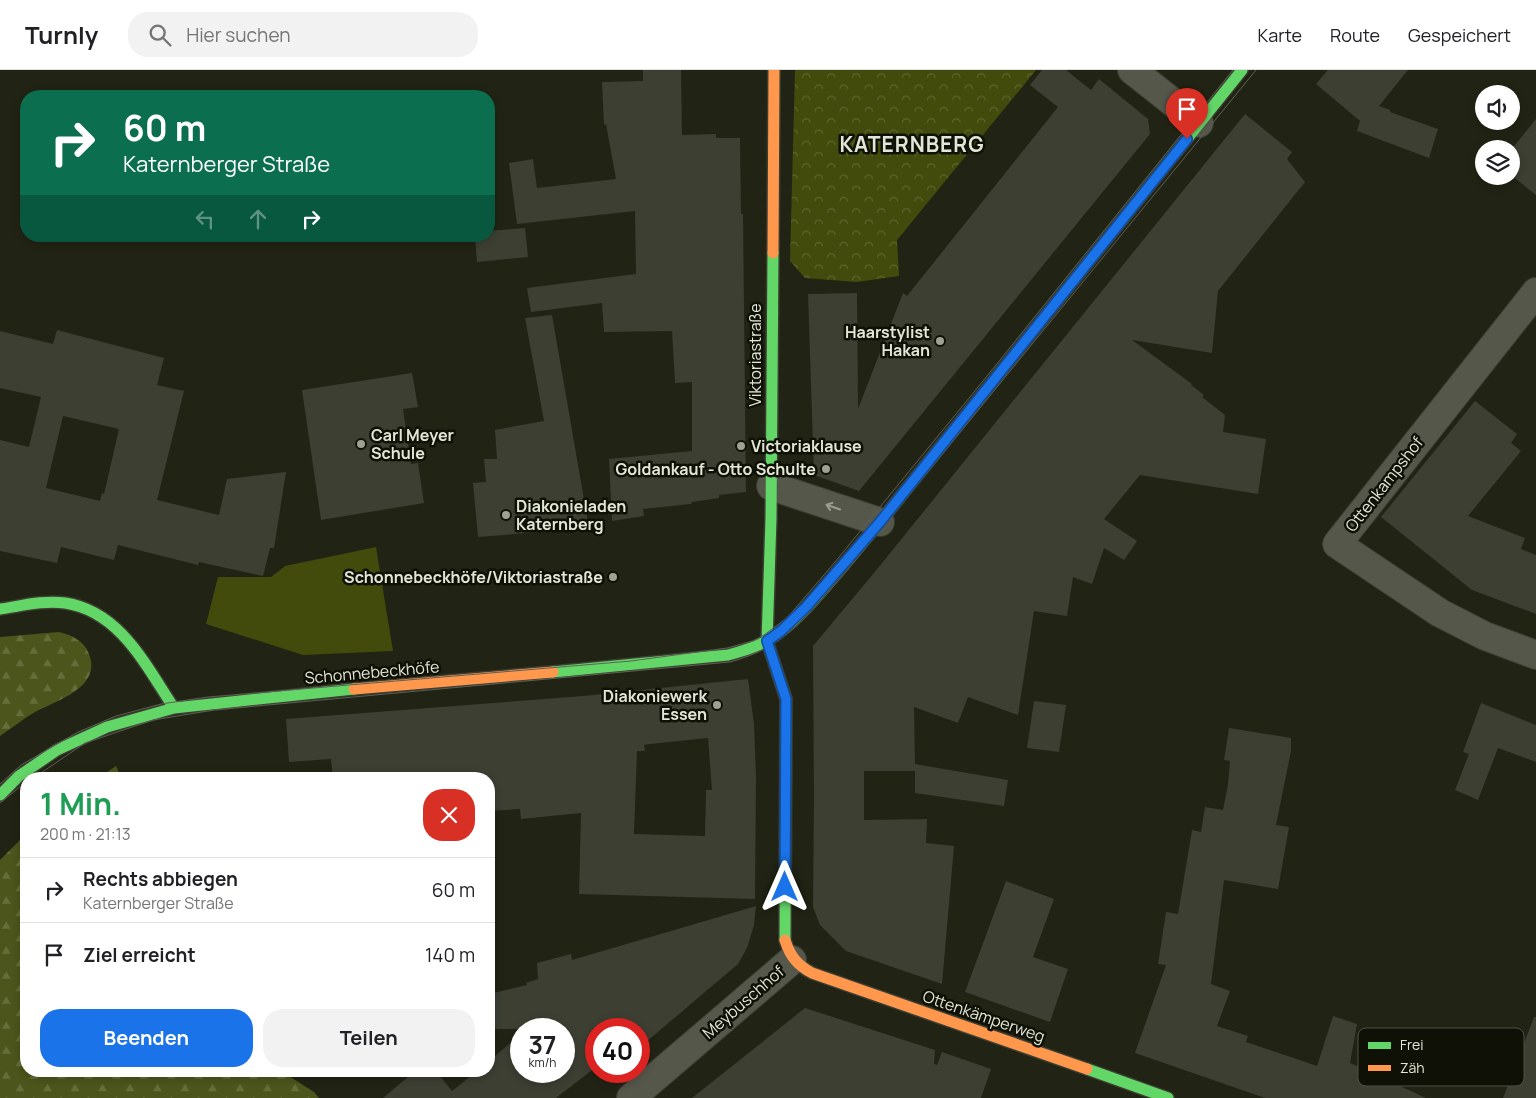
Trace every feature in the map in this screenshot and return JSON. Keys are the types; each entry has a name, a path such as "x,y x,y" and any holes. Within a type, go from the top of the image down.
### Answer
{"main road":[{"name":"Viktoriastraße","path":"767,641 771,486 774,70"},
{"name":"Schonnebeckhöfe","path":"25,772 57,750 107,726 174,708 350,689 460,681 728,655 755,647 767,641 801,612 880,522 1242,70"},
{"path":"0,608 32,604 65,603 100,615 122,632 132,644 174,708"},
{"name":"Meybuschhof","path":"767,641 786,699 785,938 792,960"},
{"name":"Schonnebeckhöfe","path":"0,794 20,775"},
{"name":"Ottenkämperweg","path":"792,960 801,968 812,973 1168,1098"}],"street":[{"path":"1132,70 1199,124"},
{"name":"Ottenkampshof","path":"1536,292 1337,544 1440,613 1485,636 1536,656"},
{"path":"771,486 880,522"},
{"name":"Meybuschhof","path":"631,1098 792,960"}],"green space":[{"path":"795,70 1036,70 897,240 899,276 857,282 805,278 790,261"},
{"path":"376,547 393,651 303,655 206,624 218,577 271,577 285,566"},
{"path":"59,632 77,639 87,649 91,665 89,675 84,684 66,697 35,712 0,736 0,637"},
{"path":"116,766 119,772 107,772"},
{"path":"20,840 20,1077 290,1077 314,1092 319,1098 0,1098 0,860"}],"building":[{"path":"643,70 681,70 682,135 716,134 716,138 740,138 741,214 743,214 746,492 719,495 719,498 692,502 691,504 643,509 644,516 612,521 609,459 692,451 692,382 675,383 672,331 604,332 602,303 531,312 527,288 636,274 635,211 517,224 509,163 533,159 537,188 616,179 606,124 604,125 602,82 643,81"},
{"path":"1042,70 1066,70 1091,90 1099,79 1148,119 1150,134 859,491 814,475 808,294 857,293 858,409 903,293 907,296 1058,107 1030,85"},
{"path":"1328,70 1408,70 1379,106 1390,110 1390,112 1438,129 1429,158 1357,131 1360,121 1316,84"},
{"path":"1245,114 1292,152 1287,159 1305,182 1218,291 1212,353 1132,340 1192,384 1204,395 1202,397 1225,415 1223,432 1266,439 1258,494 1140,475 1104,519 1137,541 1124,560 1104,548 1092,584 1073,577 1067,616 1034,611 1018,715 968,697 958,723 914,707 915,764 1008,780 1004,806 915,793 915,771 864,771 864,820 927,819 926,843 954,846 942,984 846,951 820,925 813,907 813,646"},
{"path":"1536,119 1536,195 1520,182 1519,140"},
{"path":"525,228 528,257 477,262 475,242 495,242 495,230"},
{"path":"552,315 589,528 478,537 473,483 486,482 484,459 497,459 495,430 544,421 525,318"},
{"path":"57,330 164,358 157,385 184,391 157,500 219,515 227,479 286,472 274,548 270,548 263,576 199,562 198,565 118,545 114,560 61,547 57,563 0,551 0,440 29,447 41,397 0,388 0,331 53,344","holes":["63,416 119,429 104,494 102,493 100,501 46,488"]},
{"name":"Carl Meyer Schule","path":"412,373 418,407 403,409 411,464 418,463 424,503 321,520 302,390"},
{"path":"1475,401 1517,434 1511,443 1521,451 1468,516 1525,538 1521,549 1536,555 1536,614 1472,590 1381,517"},
{"path":"748,679 754,724 756,776 755,899 579,894 581,813 521,819 520,809 495,811 495,772 332,772 331,759 289,762 286,719 583,696","holes":["708,738 712,790 706,790 705,836 634,834 637,751 645,751 644,745"]},
{"path":"1034,701 1066,705 1059,752 1027,748"},
{"path":"1481,703 1536,725 1536,762 1498,748 1478,800 1455,790 1469,754 1463,752"},
{"path":"1229,728 1291,738 1291,751 1276,825 1289,827 1278,889 1224,880 1211,984 1230,991 1217,1026 1248,1036 1246,1042 1317,1066 1333,1016 1357,1024 1350,1063 1358,1067 1358,1086 1400,1086 1426,1098 1265,1098 1135,1053 1166,965 1158,964 1166,912 1178,914 1192,830 1201,832 1205,807 1223,810 1230,761 1224,760"},
{"path":"1006,881 1054,899 1033,957 1068,969 1050,1022 965,992"},
{"path":"756,906 754,925 747,948 738,964 650,1039 650,1018 585,1018 585,1076 556,1098 383,1098 408,1077 441,1077 452,1091 470,1077 495,1077 495,1056 510,1043 510,1083 575,1083 575,1018 510,1018 510,1029 495,1029 495,993 527,985 526,983 538,979 537,963 571,954 572,960"},
{"path":"805,1008 935,1050 934,1064 937,1065 942,1052 991,1069 981,1098 692,1098"},
{"path":"1534,1017 1536,1017 1536,1098 1503,1098 1508,1086 1524,1086 1524,1043"}],"tram line":[{"path":"0,784 21,765 78,732 116,716 161,704 208,697 631,661 727,648 753,641 764,635 787,618 835,562 1233,70"},
{"path":"42,772 85,743 153,720 214,710 730,662 750,656 767,647 796,627 846,572 1256,70"},
{"path":"0,803 20,787"}],"traffic: fast":[{"path":"1062,295 1242,70"},
{"path":"773,253 771,518 767,641 786,699 785,940"},
{"path":"553,672 728,655 754,647 768,640 791,623 849,558"},
{"path":"0,609 57,602 84,608 101,617 130,643 142,658 174,708"},
{"path":"25,772 57,750 107,727 174,708 354,689"},
{"path":"0,795 20,775"},
{"path":"1087,1069 1168,1098"}],"traffic: slow":[{"path":"773,253 774,70"},
{"path":"849,558 1062,295"},
{"path":"354,689 553,672"},
{"path":"785,940 789,951 795,959 802,967 812,973 1087,1069"}],"place":[{"name":"Haarstylist Hakan","path":"940,341"},
{"name":"Carl Meyer Schule","path":"361,444"},
{"name":"Victoriaklause","path":"741,446"},
{"name":"Goldankauf - Otto Schulte","path":"826,469"},
{"name":"Diakonieladen Katernberg","path":"506,515"},
{"name":"Schonnebeckhöfe/Viktoriastraße","path":"613,577"},
{"name":"Diakoniewerk Essen","path":"717,705"}],"district":[{"name":"KATERNBERG","path":"912,145"}],"route":[{"path":"785,887 786,699 767,641 781,631 806,607 880,522 1187,139"}]}
